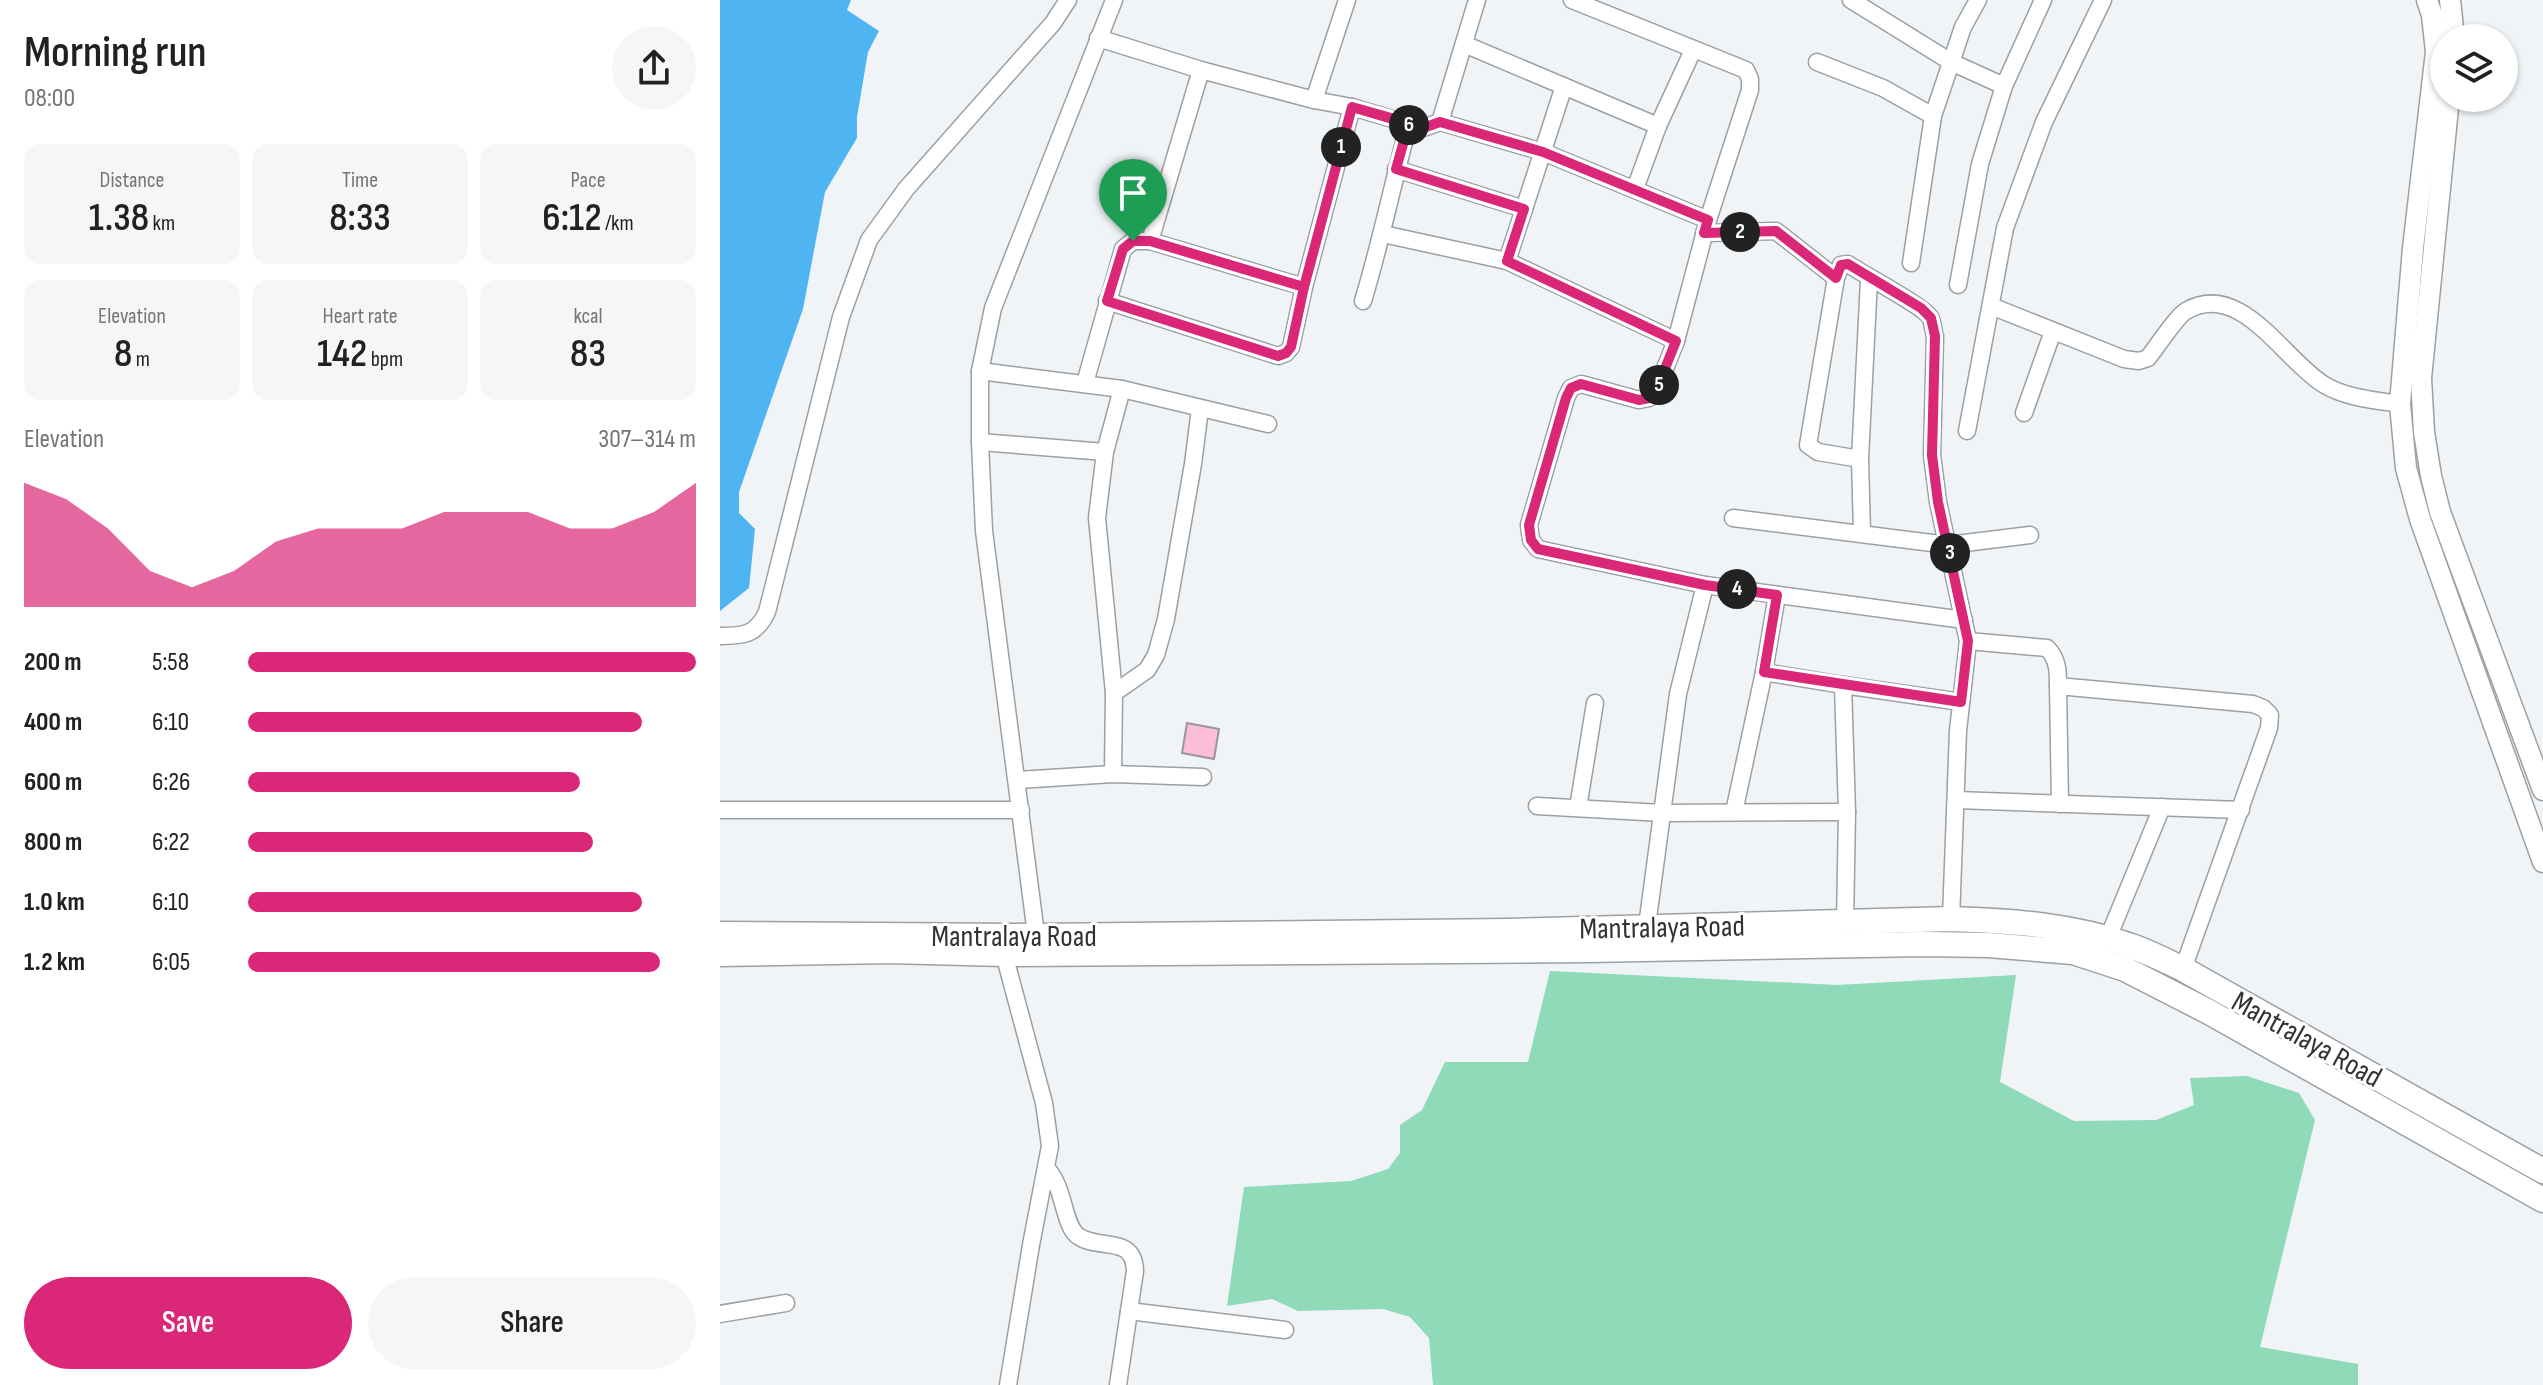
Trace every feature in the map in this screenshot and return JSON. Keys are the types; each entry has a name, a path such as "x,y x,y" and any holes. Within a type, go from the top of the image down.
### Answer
{"highway":[{"name":"Mantralaya Road","path":"720,934 1037,945 1951,919 2076,930 2135,947 2183,969 2543,1171"},
{"path":"1037,945 1731,949 1923,944 1988,945 2073,952 2125,969 2209,1012 2543,1200"},
{"name":"Mantralaya Road","path":"720,954 889,951 1004,954 1037,945"}],"main road":[{"path":"2427,0 2436,52 2413,248 2400,404 2406,468 2420,519 2543,862"},
{"path":"2450,0 2453,24"},
{"path":"2448,112 2421,378 2424,432 2440,512 2543,790"}],"street":[{"path":"720,636 751,632 761,625 767,612 841,317 869,240 906,189 1053,23 1068,0"},
{"path":"1037,945 986,547 980,442 980,371 993,308 1114,0"},
{"path":"1314,100 1347,0"},
{"path":"1440,122 1477,0"},
{"path":"1572,0 1746,70 1750,90 1706,226 1676,341 1656,391 1649,398 1639,400 1581,384 1571,388 1529,525 1531,540 1538,549 1705,585 1964,620"},
{"path":"1851,0 1951,62 2004,86"},
{"path":"1911,263 1933,116 1963,27 1978,0"},
{"path":"1958,285 1980,164 2004,86 2043,0"},
{"path":"1967,431 2005,228 2044,122 2103,0"},
{"path":"1098,38 1201,70 1423,128 1440,122 1543,152 1635,189 1706,226 1776,231 1836,278"},
{"path":"1464,44 1658,126"},
{"path":"1635,189 1658,126 1693,50"},
{"path":"1817,62 1883,88 1933,116"},
{"path":"1150,241 1201,70"},
{"path":"1507,261 1564,86"},
{"path":"1107,301 1278,356 1286,353 1291,347 1352,107"},
{"path":"1363,301 1383,234 1409,123"},
{"path":"1396,169 1524,209"},
{"path":"1383,234 1507,261 1676,341"},
{"path":"1085,383 1123,249 1133,241 1150,241 1304,287"},
{"path":"1860,459 1818,452 1808,445 1836,278 1841,265 1848,264 1921,308 1931,318 1935,336 1932,455 1938,502 1968,641 1961,702 1951,919"},
{"path":"1862,533 1860,459 1869,279"},
{"path":"1991,306 2124,359 2139,361 2148,358 2185,311 2213,302 2239,311 2256,323 2324,385 2351,395 2400,404"},
{"path":"2024,413 2053,331"},
{"path":"980,371 1122,389 1268,424"},
{"path":"1113,774 1114,693 1097,518 1105,452 1122,389"},
{"path":"1114,693 1147,670 1156,655 1166,619 1200,409"},
{"path":"980,442 1105,452"},
{"path":"1733,518 1948,545 2030,535"},
{"path":"1647,926 1678,694 1705,585"},
{"path":"1734,812 1777,595"},
{"path":"1968,641 2047,648 2054,655 2058,668 2060,804"},
{"path":"1764,672 1961,702"},
{"path":"1843,685 1847,812 1845,923"},
{"path":"2058,686 2253,704 2270,715 2269,728 2241,810 2183,969"},
{"path":"1578,808 1595,703"},
{"path":"1018,780 1113,774 1203,777"},
{"path":"1956,800 2241,810"},
{"path":"1537,806 1662,813 1847,812"},
{"path":"2108,938 2162,807"},
{"path":"720,810 1021,810"},
{"path":"1004,954 1049,1124 1050,1146 1008,1385"},
{"path":"1047,1169 1060,1189 1073,1232 1081,1238 1121,1247 1135,1259 1118,1385"},
{"path":"720,1314 786,1303"},
{"path":"1129,1311 1285,1330"}],"green space":[{"path":"1550,971 1837,985 2016,975 2000,1082 2074,1121 2156,1120 2194,1105 2190,1078 2247,1076 2299,1093 2315,1120 2260,1347 2358,1364 2358,1385 1433,1385 1429,1338 1410,1317 1383,1309 1298,1311 1272,1299 1227,1306 1244,1187 1351,1181 1388,1169 1400,1153 1400,1125 1422,1110 1445,1062 1528,1062"}],"water":[{"path":"720,0 851,0 847,10 879,31 868,52 857,117 857,138 825,192 803,309 739,492 739,513 755,529 749,588 720,611"}],"building":[{"path":"1187,723 1219,729 1214,759 1182,753"}],"route":[{"path":"1133,241 1123,249 1107,301 1278,356 1286,353 1291,347 1352,107 1409,123 1423,128 1440,122 1543,152 1708,220 1704,233 1776,231 1836,278 1841,265 1848,264 1921,308 1931,318 1935,336 1932,455 1938,502 1968,641 1961,702 1764,672 1777,595 1705,585 1538,549 1531,540 1529,525 1571,388 1581,384 1639,400 1649,398 1656,391 1676,341 1507,261 1524,209 1396,169 1409,123 1352,107 1304,287 1150,241 1133,241"}]}
